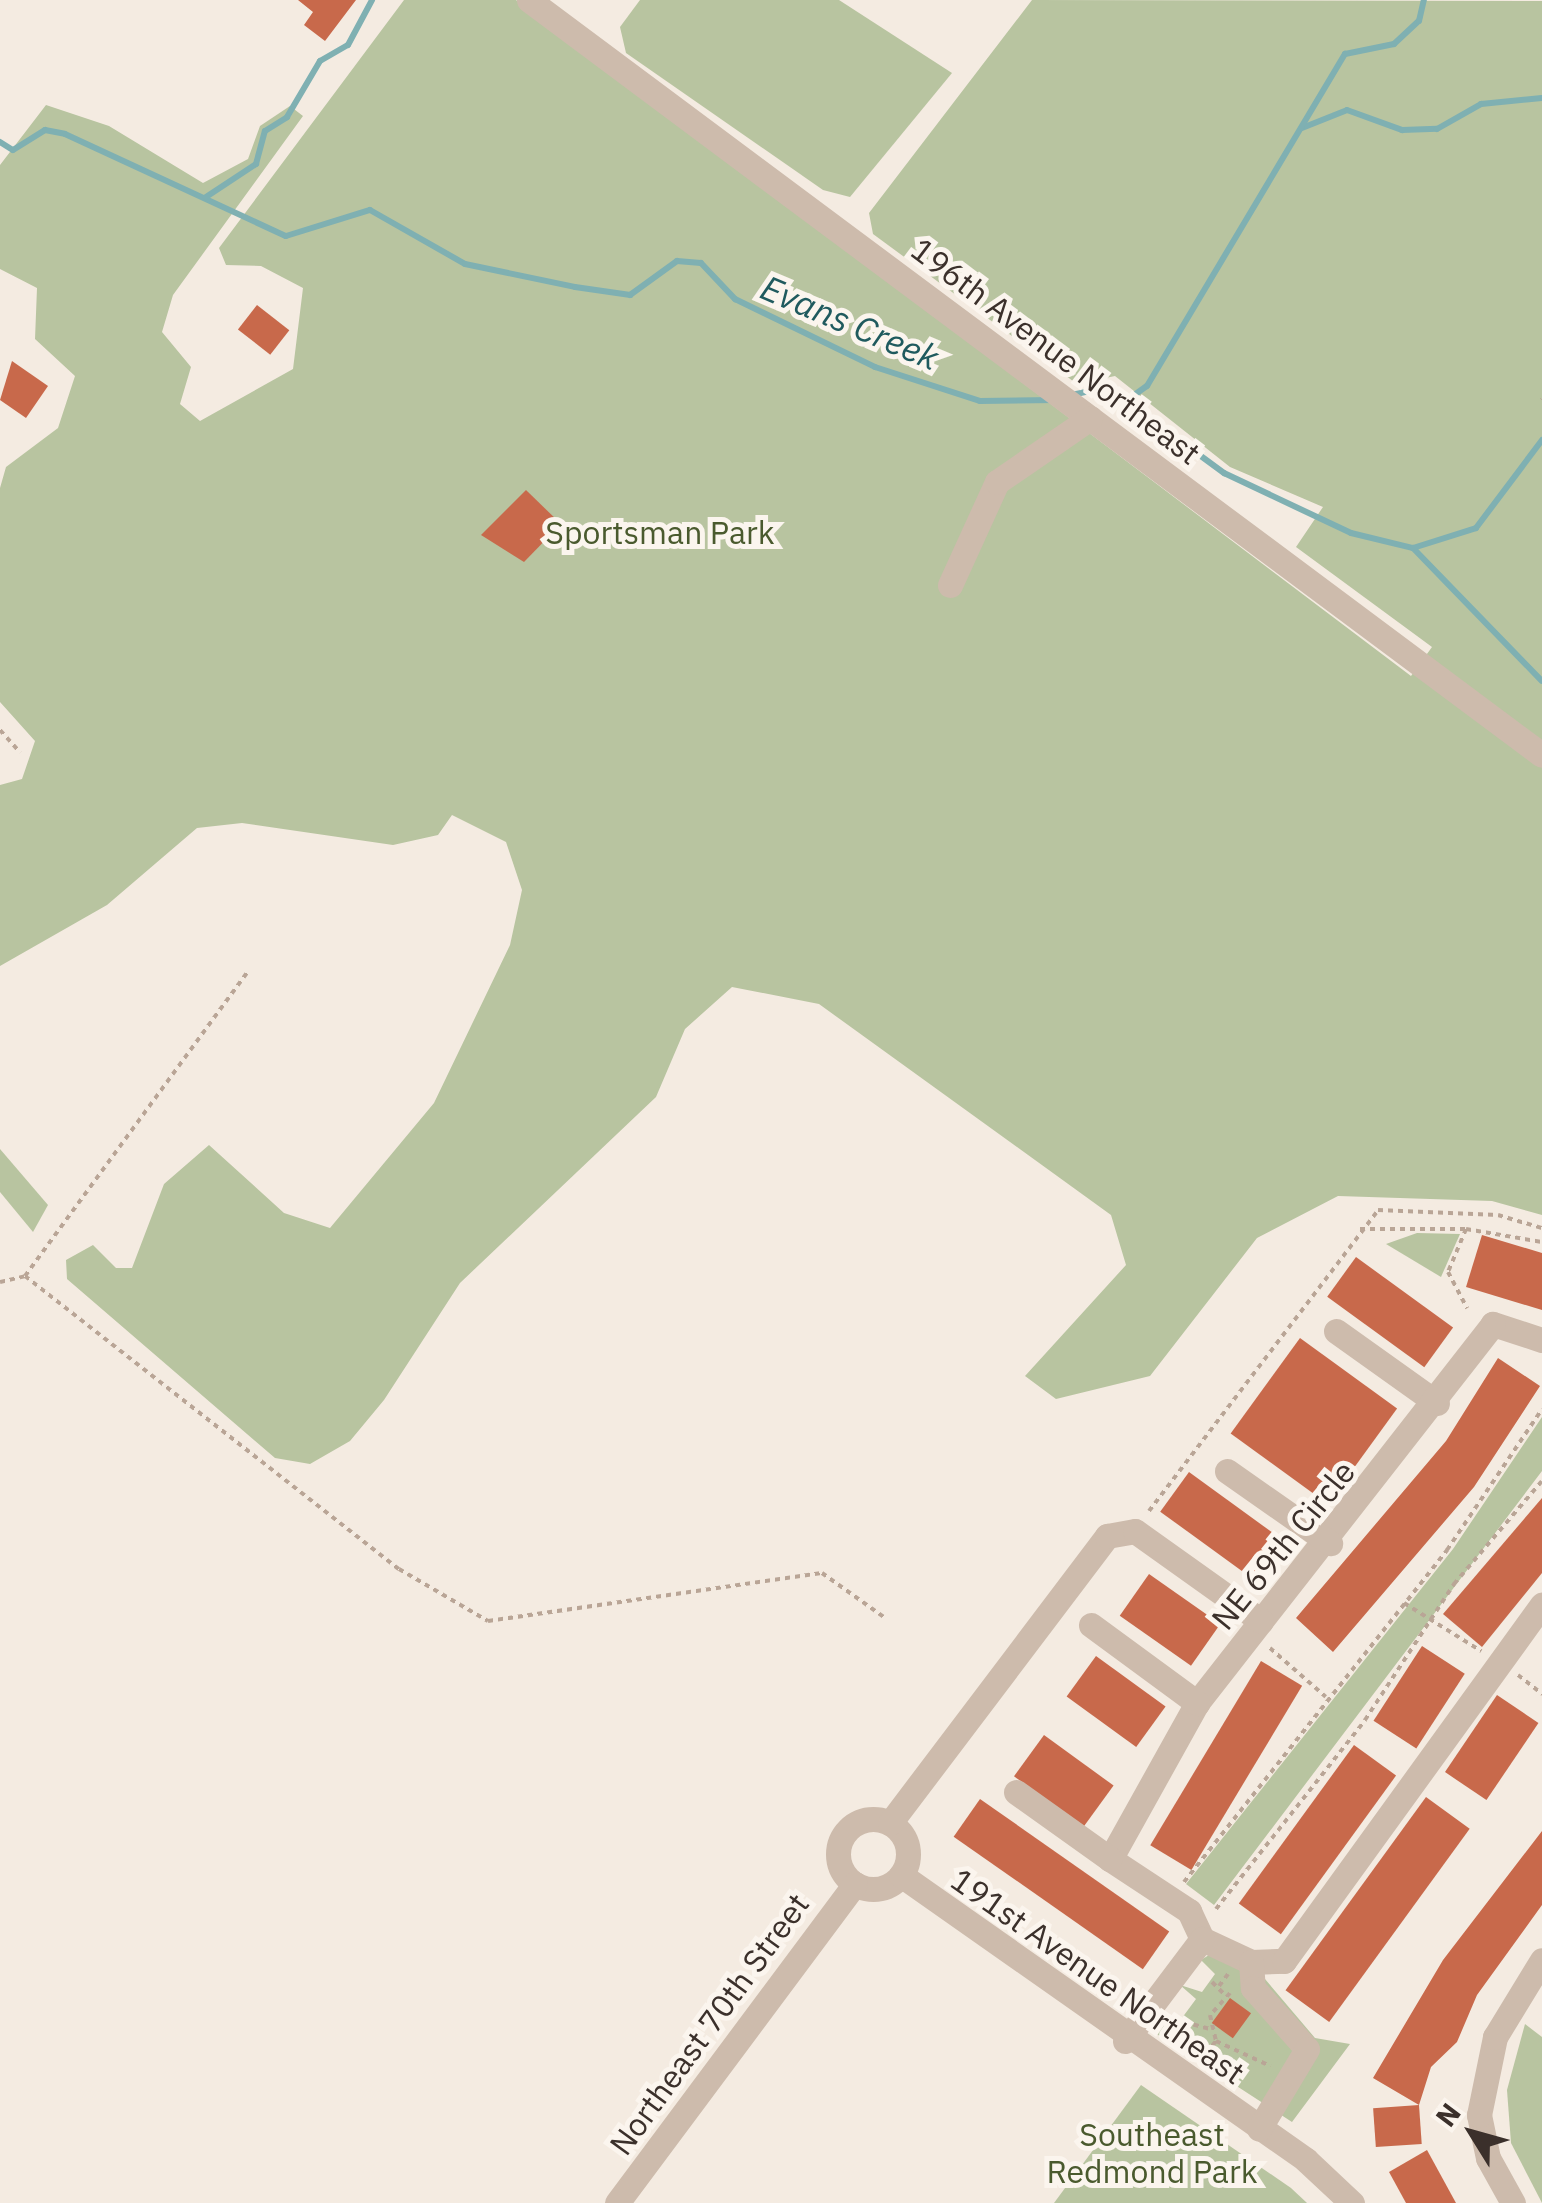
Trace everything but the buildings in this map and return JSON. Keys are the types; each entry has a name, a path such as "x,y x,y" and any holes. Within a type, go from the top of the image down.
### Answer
{"street":[{"name":"196th Avenue Northeast","path":"530,0 1542,755"},
{"path":"950,585 997,482 1085,414"},
{"name":"NE 69th Circle","path":"1110,1858 1197,1704 1330,1543 1493,1324 1542,1340"},
{"path":"1336,1331 1437,1403"},
{"path":"1227,1470 1330,1543"},
{"path":"890,1823 1107,1536 1139,1524 1256,1629"},
{"path":"1202,1939 1251,1962 1284,1961 1499,1660 1542,1606"},
{"path":"1091,1625 1197,1704"},
{"path":"1016,1792 1172,1898 1198,1922 1202,1939 1126,2041"},
{"path":"861,1820 890,1823 907,1846 901,1875 880,1889 854,1884 838,1860 840,1840 861,1820"},
{"name":"191st Avenue Northeast","path":"901,1875 1126,2041 1258,2129 1352,2203"},
{"name":"Northeast 70th Street","path":"617,2203 854,1884"},
{"path":"1514,2203 1488,2158 1479,2115 1494,2038 1542,1960"},
{"path":"1251,1962 1260,1998 1304,2041 1298,2073 1258,2129"}],"path":[{"path":"0,730 20,752"},
{"path":"0,1282 25,1276 248,971"},
{"path":"1139,1524 1360,1229 1390,1208 1498,1215 1542,1228"},
{"path":"1360,1229 1466,1229 1542,1242"},
{"path":"1466,1229 1448,1272 1466,1308"},
{"path":"25,1276 398,1569 488,1621 822,1573 885,1618"},
{"path":"1172,1898 1403,1602 1542,1409"},
{"path":"1216,1909 1542,1481"},
{"path":"1403,1602 1499,1660"},
{"path":"1256,1629 1326,1698"},
{"path":"1212,1982 1224,1994 1260,1998"},
{"path":"1224,1994 1210,2029 1216,2042 1266,2067 1304,2041"},
{"path":"1184,2022 1210,2029"},
{"path":"1164,2044 1172,2032 1206,2054 1216,2042"}],"green space":[{"name":"Sportsman Park","path":"404,0 516,0 1411,676 1432,647 1296,547 1323,507 1230,467 1115,376 1077,384 873,234 869,213 1032,0 1542,1 1542,1215 1492,1201 1338,1196 1257,1238 1150,1376 1056,1399 1025,1376 1126,1265 1111,1215 819,1004 732,987 685,1029 656,1097 460,1283 384,1400 350,1441 310,1464 275,1458 67,1279 66,1260 93,1245 116,1268 132,1268 164,1184 209,1145 284,1213 330,1228 434,1103 510,945 522,890 506,842 452,815 438,835 393,845 242,823 197,828 107,905 0,966 0,785 22,779 35,741 0,702 0,488 6,467 58,428 75,376 35,339 37,288 0,269 0,165 46,105 109,126 203,183 248,159 260,126 290,106 303,116 173,295 162,332 191,367 180,404 200,421 293,369 303,288 261,266 226,265 219,248"},
{"path":"640,0 839,0 952,73 850,197 823,190 626,53 620,27"},
{"path":"0,1149 48,1205 33,1232 0,1192"},
{"path":"1417,1233 1460,1234 1441,1277 1386,1244"},
{"path":"1542,1417 1542,1471 1214,1905 1186,1884 1453,1549"},
{"path":"1209,1955 1265,1979 1315,2038 1350,2044 1292,2122 1149,2029 1162,2011 1179,2022 1196,1999 1180,1985 1202,1992 1215,1974 1201,1960"},
{"path":"1525,2024 1542,2037 1542,2203 1511,2143 1507,2090"},
{"name":"Southeast Redmond Park","path":"1141,2085 1291,2188 1307,2203 1054,2203"}],"waterway":[{"path":"206,197 256,164 265,131 287,117 320,61 348,45 372,0"},
{"path":"1126,401 1147,386 1345,54 1394,44 1419,21 1424,0"},
{"path":"1302,128 1347,110 1402,130 1437,129 1481,104 1542,98"},
{"name":"Evans Creek","path":"0,142 13,150 45,130 65,134 286,236 370,210 465,264 575,287 630,295 677,261 701,263 735,299 875,367 980,401 1055,400"},
{"name":"Evans Creek","path":"1072,395 1094,390 1126,401 1224,473 1351,533 1413,548 1542,681"},
{"path":"1413,548 1476,528 1542,440"}]}
